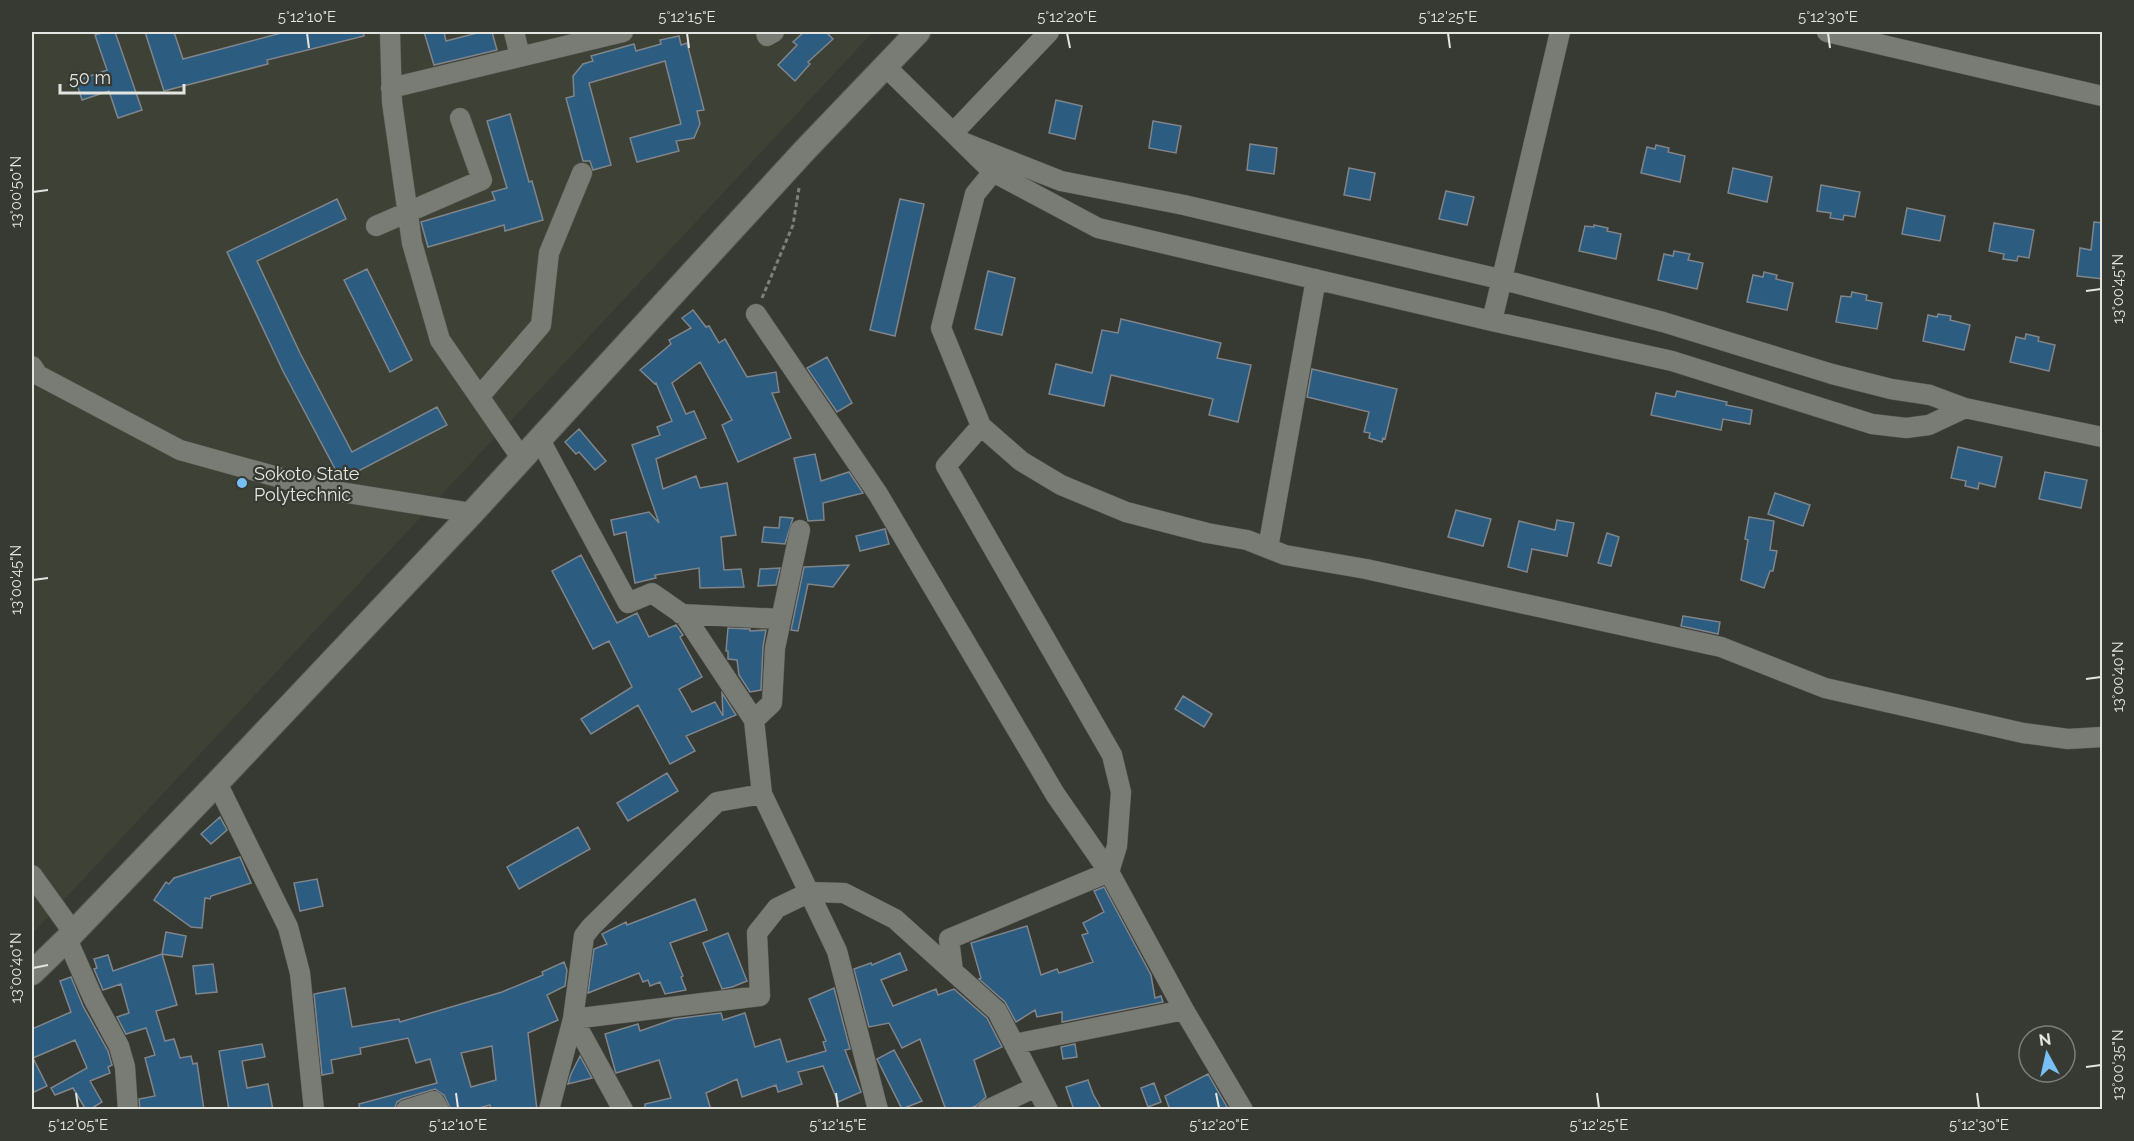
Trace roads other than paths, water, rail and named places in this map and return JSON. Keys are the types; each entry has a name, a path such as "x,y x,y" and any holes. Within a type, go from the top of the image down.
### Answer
{"street":[{"path":"390,32 392,88 412,243 440,340 522,459"},
{"path":"514,32 520,57"},
{"path":"392,88 623,32"},
{"path":"766,32 767,36 774,32"},
{"path":"32,973 217,783 472,513 797,158 918,32"},
{"path":"960,138 1049,32"},
{"path":"1492,321 1560,32"},
{"path":"1827,32 2103,96"},
{"path":"885,66 993,172 1098,228 1672,361 1872,424 1906,428 1929,425 1965,408"},
{"path":"376,226 482,180 460,118"},
{"path":"960,138 1061,181 1184,205 1503,280 1664,322 1832,374 1891,389 1930,395 1965,408 2103,437"},
{"path":"993,172 975,194 941,328 981,426 1021,461 1061,485 1126,512 1207,533 1247,540 1285,555 1366,569 1721,647 1825,688 2023,733 2068,739 2103,737"},
{"path":"479,397 541,325 549,253 582,173"},
{"path":"1268,548 1317,279"},
{"path":"756,314 878,494 1055,794 1109,872 1184,1010 1243,1110"},
{"path":"32,366 38,375 180,450 341,492 472,513"},
{"path":"981,426 946,466 1112,755 1121,792 1117,846 1109,872"},
{"path":"540,440 628,603 652,593 685,616 753,720 762,794 837,951 878,1110"},
{"path":"753,720 772,703 775,648 800,530"},
{"path":"681,614 781,619"},
{"path":"217,783 288,927 300,973 314,1110"},
{"path":"549,1110 573,1019 584,936 717,802 762,794"},
{"path":"953,971 949,939 1109,872"},
{"path":"32,875 70,935 94,1000 119,1047 124,1067 128,1110"},
{"path":"573,1019 760,996 757,933 777,908 810,892 844,893 894,919 997,1011 1048,1110"},
{"path":"1014,1044 1184,1010"},
{"path":"573,1019 623,1110"},
{"path":"987,1110 1036,1087"},
{"path":"406,1110 434,1101 439,1110"}],"place":[{"name":"Sokoto State Polytechnic","path":"242,483"}]}
